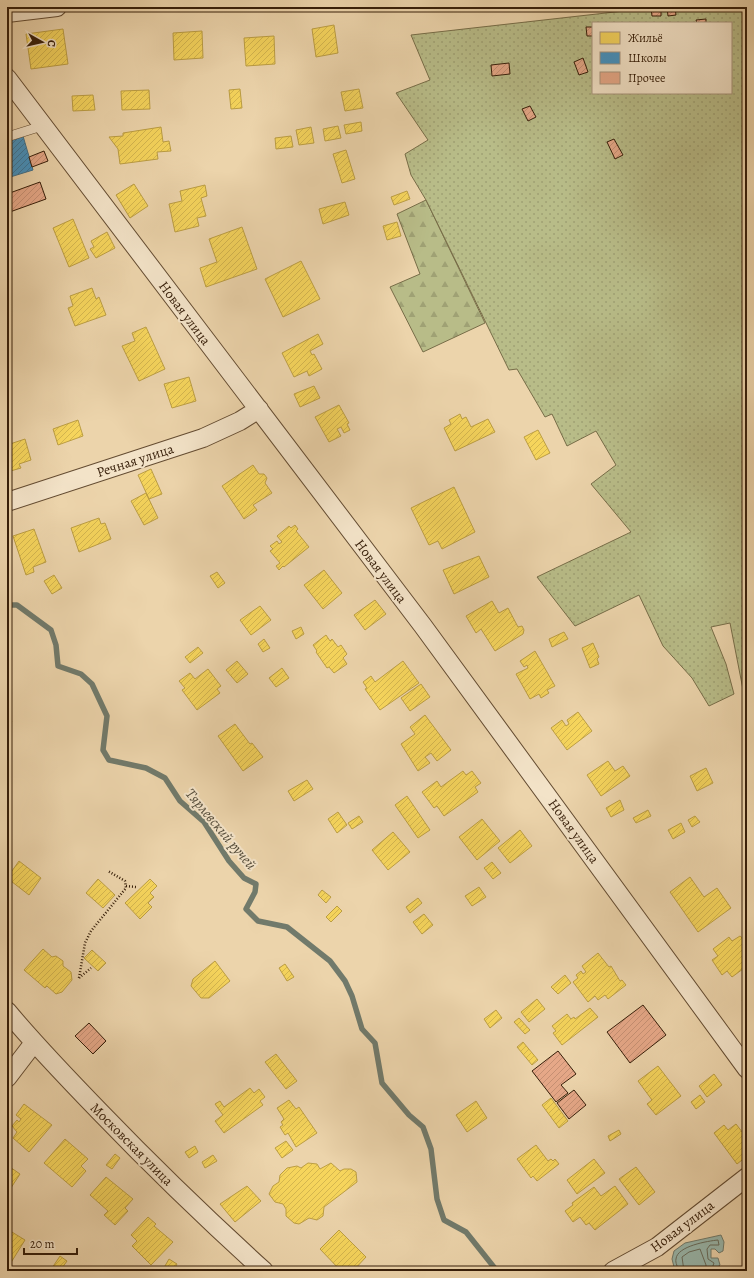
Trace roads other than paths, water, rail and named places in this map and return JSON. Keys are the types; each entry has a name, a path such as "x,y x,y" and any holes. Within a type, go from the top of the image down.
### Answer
{"street":[{"path":"7,13 57,7"},
{"name":"Новая улица","path":"7,78 428,632 747,1069"},
{"name":"Речная улица","path":"7,502 203,438 240,421 259,409"},
{"name":"Московская улица","path":"7,1011 33,1044 204,1216 264,1271"},
{"path":"7,1078 33,1044"},
{"name":"Новая улица","path":"613,1271 657,1247 747,1177"}],"lane":[{"path":"7,137 42,126"}],"water":[{"path":"721,1235 724,1242 723,1251 719,1253 715,1249 711,1249 711,1258 718,1258 720,1265 713,1271 675,1271 672,1259 674,1251 685,1243"}],"waterway":[{"name":"Тярлевский ручей","path":"7,605 17,605 51,630 56,645 58,666 81,674 92,684 107,716 103,750 109,760 146,768 165,778 180,801 204,822 229,861 244,878 256,884 255,892 246,909 258,921 287,927 330,961 345,981 352,996 362,1029 375,1043 382,1083 409,1115 423,1127 431,1149 437,1199 444,1220 466,1232 497,1271"}]}
